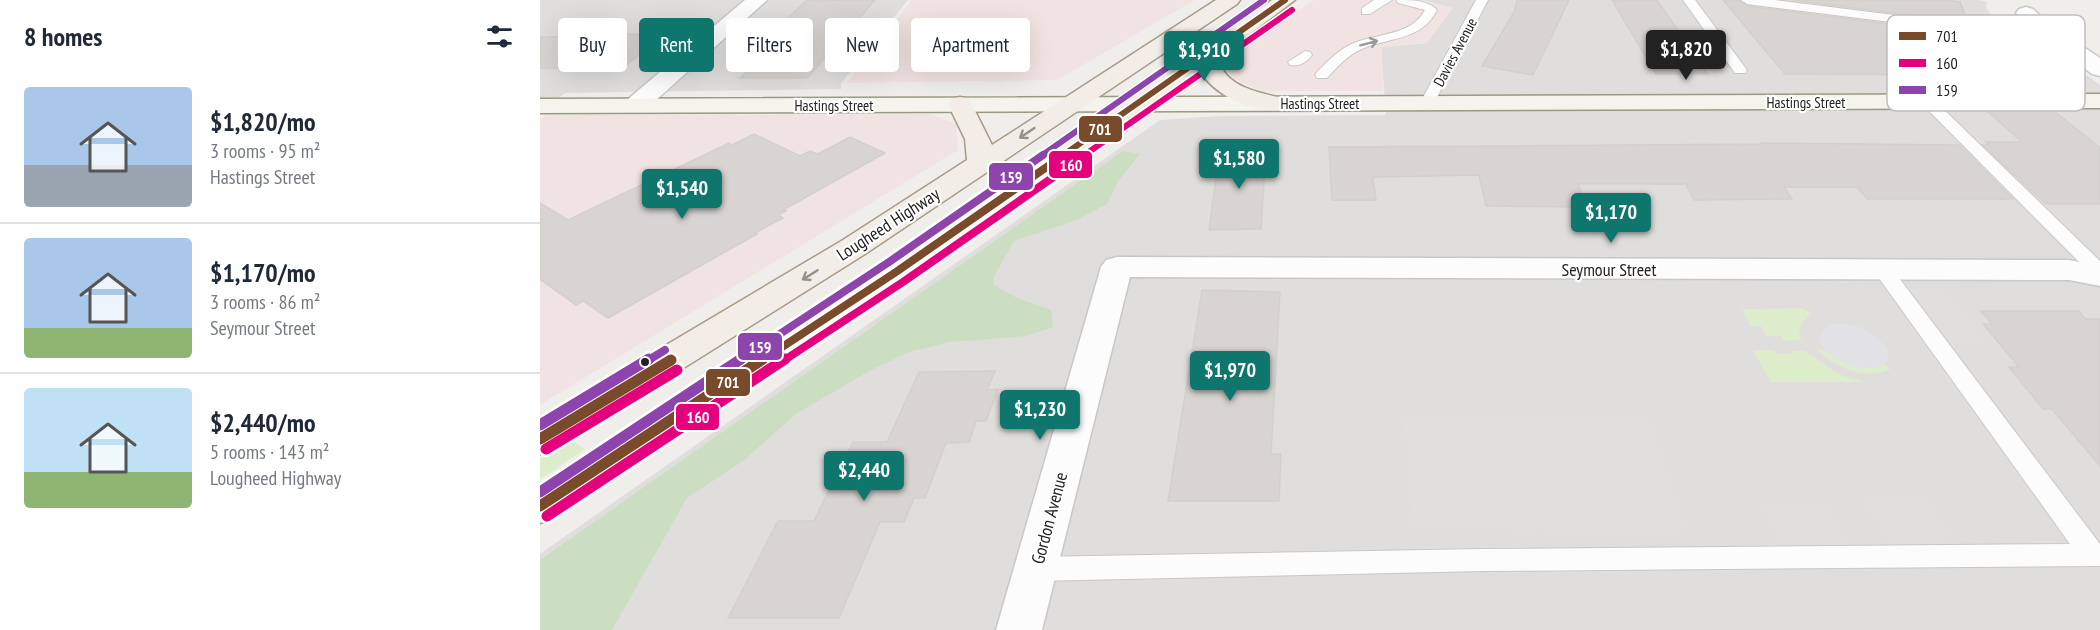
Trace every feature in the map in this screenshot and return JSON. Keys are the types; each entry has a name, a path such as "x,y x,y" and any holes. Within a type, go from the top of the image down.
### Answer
{"main road":[{"name":"Lougheed Highway","path":"540,439 776,296 1230,0"},
{"path":"540,506 896,272 1285,0"},
{"path":"1219,45 1211,64 1217,80 1237,93 1272,103"},
{"path":"960,104 978,139 981,162"}],"street":[{"path":"636,105 756,0"},
{"path":"2085,58 2100,69"},
{"name":"Hastings Street","path":"540,106 1887,101"},
{"name":"Seymour Street","path":"1117,267 2068,270 2100,274"},
{"name":"Gordon Avenue","path":"1019,630 1117,267"}],"lane":[{"path":"1366,11 1374,4 1386,0"},
{"path":"1322,75 1341,55 1359,45 1413,29 1430,15 1431,10 1428,6 1402,0"},
{"name":"Davies Avenue","path":"1427,103 1482,0"},
{"path":"1689,0 1740,70"},
{"path":"1747,0 1887,19"},
{"path":"1938,111 2100,274"},
{"path":"1883,270 2096,555"},
{"path":"1035,569 1471,560 2096,555"}],"shaded area":[{"path":"540,0 908,0 893,18 825,18 825,72 850,72 841,83 841,89 565,93 540,113"},
{"path":"912,0 1195,0 1057,80 847,83 856,72 899,72 898,18"},
{"path":"1314,0 1422,0 1453,8 1427,43 1381,47 1383,91 1262,91 1234,79 1229,71 1234,55"},
{"path":"1422,0 1979,0 1987,2 1986,8 1991,15 1887,15 1887,111 2085,111 2085,74 2100,85 2100,630 540,630 540,554 1160,120 1219,116 1386,115 1381,47 1427,43 1452,8"},
{"path":"930,114 956,124 958,150 540,405 540,120 546,115"},
{"path":"1908,287 1942,287 1988,344 1951,344"},
{"path":"1831,324 1846,324 1863,328 1877,337 1887,349 1888,360 1883,366 1868,368 1848,365 1835,358 1822,347 1820,339 1821,331"},
{"path":"1403,417 1647,418 1687,531 1414,530"},
{"path":"1864,501 1928,501 1951,539 1886,539"},
{"path":"1762,502 1824,502 1845,541 1780,541"}],"green space":[{"path":"1123,151 1140,154 1117,183 1107,204 1077,220 1014,241 993,278 994,285 1017,298 1051,310 1053,327 1026,336 950,342 909,352 871,370 796,414 743,461 687,498 612,630 540,630 540,560"},
{"path":"1803,308 1811,314 1800,326 1799,332 1802,340 1785,341 1781,336 1766,336 1761,326 1750,326 1742,309"},
{"path":"1753,350 1774,350 1776,354 1805,351 1840,375 1864,382 1771,382"},
{"path":"1817,350 1826,350 1839,359 1853,364 1868,366 1884,364 1891,369 1871,374 1852,371 1833,362"},
{"path":"571,440 585,449 540,479 540,459"}],"building":[{"path":"807,0 875,0 859,18 825,18 825,57 813,71 813,18 788,18"},
{"path":"1517,0 1569,0 1533,75 1482,66 1514,12"},
{"path":"1612,0 1657,0 1708,74 1656,74"},
{"path":"1723,0 1739,0 1747,6 1887,24 1887,75 1785,74"},
{"path":"1793,0 1948,0 1960,2 1965,15 1911,15"},
{"path":"627,34 639,34 639,55 627,64"},
{"path":"540,37 557,37 558,68 540,68"},
{"path":"747,72 812,72 807,78 740,78"},
{"path":"1987,111 2054,111 2100,148 2100,204 2046,204 1983,145 1990,145 1986,142 2022,142"},
{"path":"754,134 800,156 810,151 818,154 850,137 885,153 783,210 786,211 778,215 783,218 755,233 757,234 608,318 583,301 576,305 540,279 540,203 568,220 729,143 732,145"},
{"path":"1762,143 1959,145 2013,199 1867,199 1857,187 1784,187 1792,199 1694,200 1686,184 1578,184 1587,207 1486,206 1479,175 1373,177 1376,200 1332,200 1329,147"},
{"path":"1220,148 1266,148 1261,229 1209,230"},
{"path":"1202,290 1280,292 1271,454 1281,454 1279,501 1168,501"},
{"path":"1981,311 2079,311 2085,319 2100,319 2100,466 2052,409 2043,409 2009,367 2019,367 1983,324 1992,324"},
{"path":"995,371 987,390 998,389 986,421 976,421 969,442 946,443 925,498 914,498 904,522 880,522 839,618 728,618 778,521 814,521 853,442 887,442 919,372"}],"transit line":[{"name":"159","path":"540,492 889,262 1264,0"},
{"name":"701","path":"540,506 896,272 1285,0"},
{"name":"160","path":"547,516 903,282 1292,10"},
{"name":"159","path":"540,425 665,350"},
{"name":"701","path":"540,439 671,360"},
{"name":"160","path":"546,449 677,370"}]}
